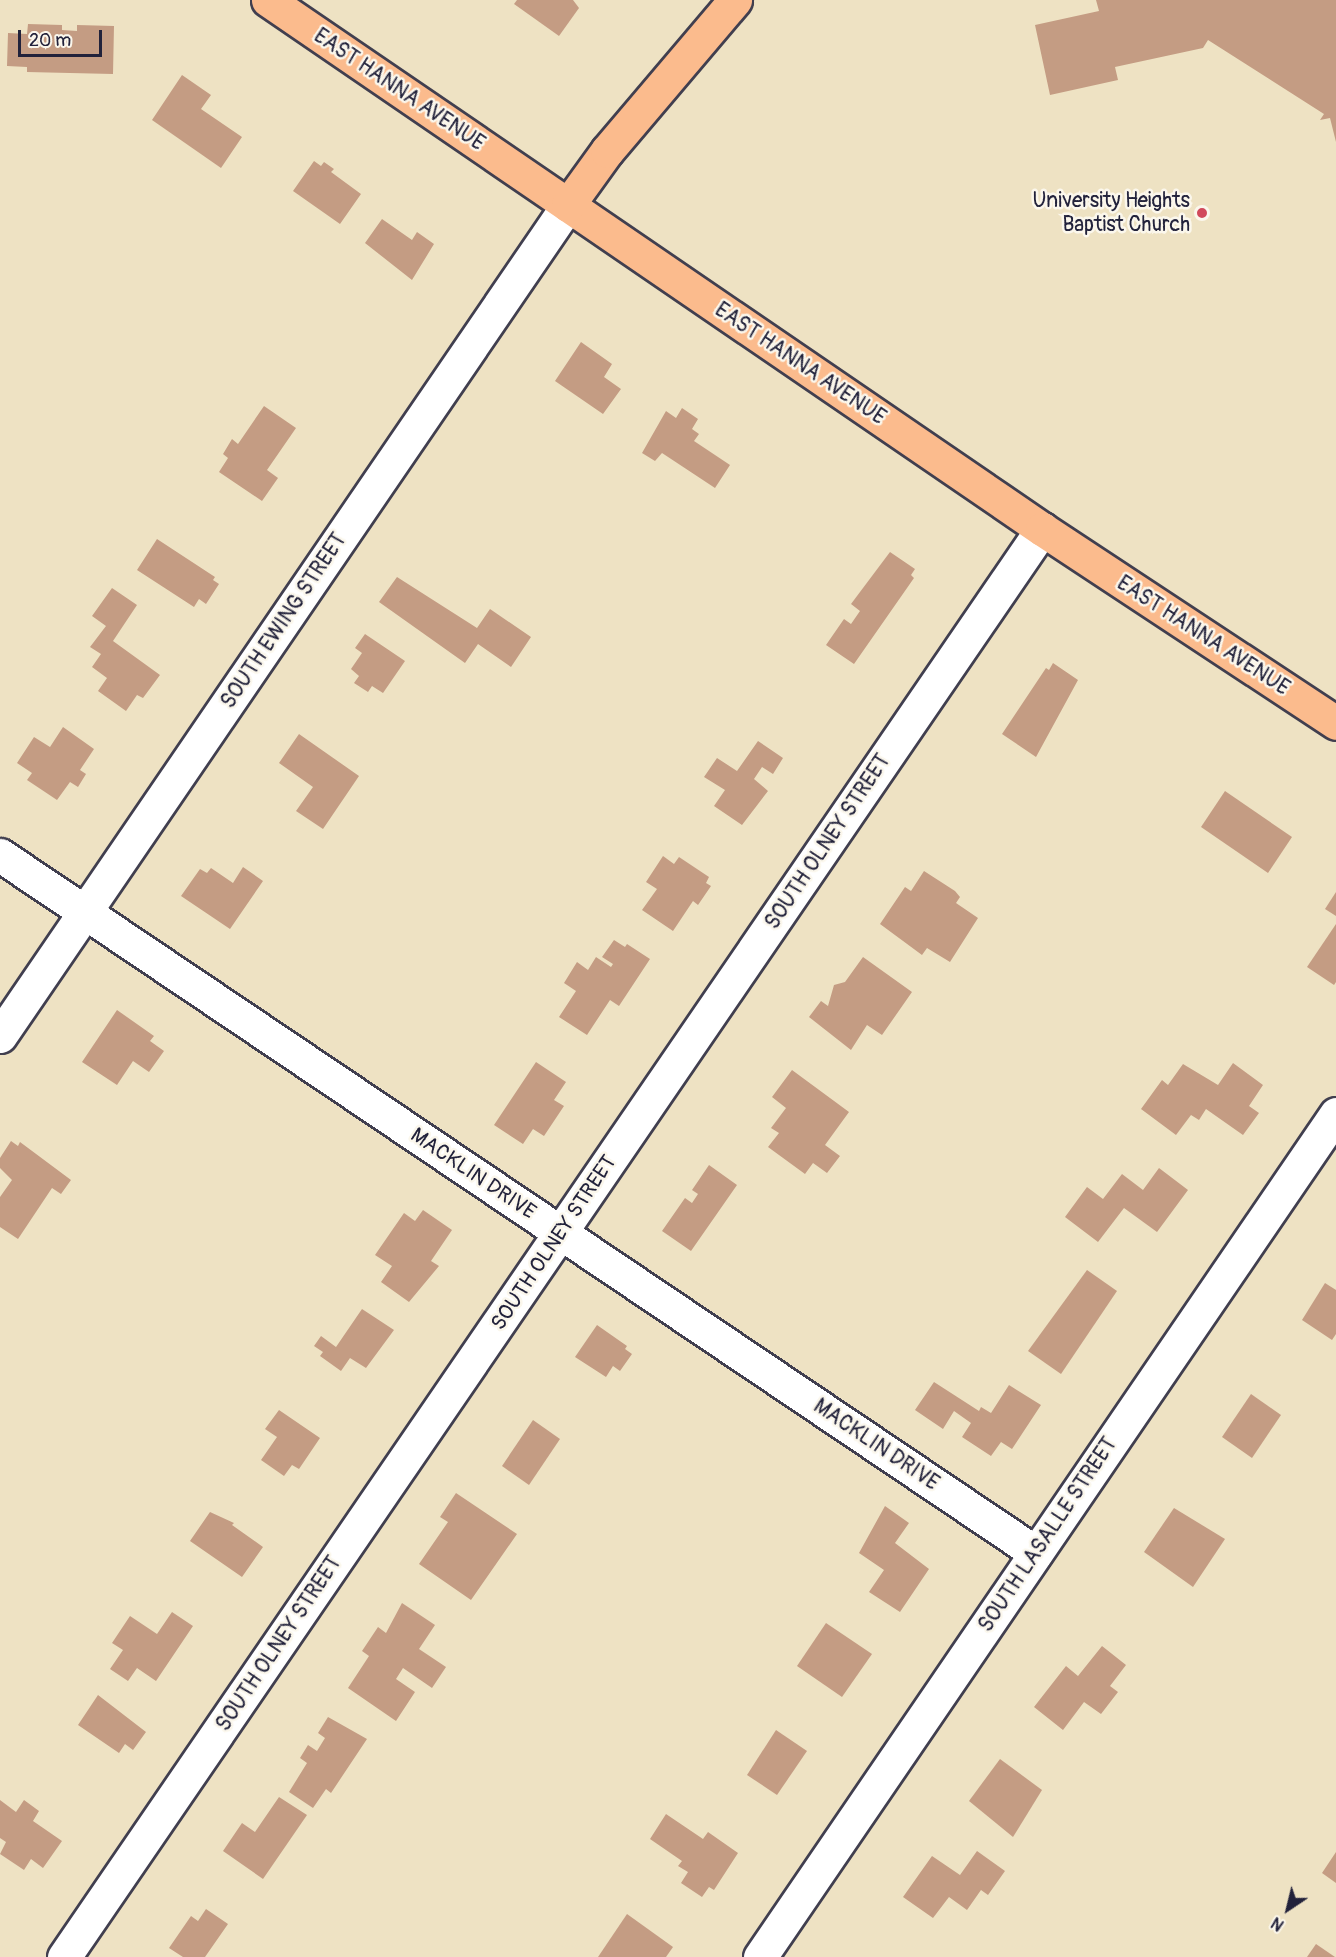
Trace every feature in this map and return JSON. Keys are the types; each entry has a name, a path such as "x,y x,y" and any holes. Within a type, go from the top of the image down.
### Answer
{"main road":[{"name":"EAST HANNA AVENUE","path":"268,0 1042,529 1336,723"},
{"path":"568,205 607,151 735,0"}],"street":[{"name":"SOUTH EWING STREET","path":"0,1036 568,205"},
{"name":"SOUTH OLNEY STREET","path":"64,1957 1042,529"},
{"name":"MACKLIN DRIVE","path":"0,855 1036,1553"},
{"name":"SOUTH LASALLE STREET","path":"760,1957 1336,1114"}],"building":[{"path":"517,0 573,0 579,8 559,36 514,4"},
{"path":"1096,0 1336,0 1336,142 1330,118 1320,120 1324,114 1208,40 1203,48 1115,67 1118,80 1050,95 1035,25 1099,11"},
{"path":"28,24 62,25 62,30 77,31 77,25 114,26 113,74 27,72 27,67 7,66 8,33 27,34"},
{"path":"182,75 211,95 201,109 242,137 221,168 152,120"},
{"path":"314,161 321,166 324,162 334,169 331,172 361,194 340,224 293,191"},
{"path":"382,219 412,240 417,232 434,244 412,280 365,243"},
{"path":"581,342 612,364 604,377 621,389 603,414 555,381"},
{"path":"264,406 296,428 267,470 278,478 262,501 219,472 228,458 223,454 232,439 238,444"},
{"path":"682,408 698,419 692,429 699,434 694,441 730,465 715,488 662,453 655,461 642,453 666,411 676,418"},
{"path":"157,539 215,577 213,580 219,584 206,604 199,599 194,607 137,570"},
{"path":"890,552 915,569 911,575 914,578 854,664 826,645 844,619 851,624 860,611 851,604"},
{"path":"397,577 477,628 490,609 531,637 511,667 478,644 465,663 379,602"},
{"path":"112,588 137,605 113,641 160,675 143,698 137,695 126,711 98,691 107,678 92,667 101,654 90,647 106,626 92,616"},
{"path":"365,634 405,661 383,693 372,686 368,692 354,683 359,676 351,669 362,653 355,648"},
{"path":"1053,663 1078,680 1036,757 1002,734 1046,668 1049,670"},
{"path":"63,727 94,749 80,770 86,774 78,787 70,782 57,800 27,780 32,773 17,763 34,737 50,747"},
{"path":"299,734 359,776 323,829 296,811 313,787 279,763"},
{"path":"758,741 783,758 773,774 762,767 754,779 768,791 742,825 714,806 725,790 704,777 717,758 737,771"},
{"path":"1225,791 1292,837 1268,873 1201,827"},
{"path":"663,856 674,864 679,857 709,877 706,883 711,886 698,905 693,901 673,931 642,910 657,889 646,882"},
{"path":"243,867 263,881 230,929 181,896 200,869 207,873 211,868 233,883"},
{"path":"924,871 955,891 960,897 956,903 978,918 950,962 927,948 922,955 880,924 905,887 911,891"},
{"path":"1336,892 1336,916 1325,909"},
{"path":"1336,924 1336,982 1334,985 1307,967"},
{"path":"614,940 625,947 627,944 650,959 619,1006 610,1000 587,1035 559,1017 576,991 564,983 577,962 588,970 596,957 611,967 613,964 602,957"},
{"path":"863,957 912,992 882,1035 867,1025 851,1050 809,1017 821,1001 828,1006 834,985 845,982"},
{"path":"117,1010 154,1036 150,1041 164,1051 149,1072 133,1061 117,1085 82,1062"},
{"path":"536,1062 566,1082 554,1100 564,1106 544,1136 533,1129 523,1144 494,1125"},
{"path":"1233,1063 1263,1085 1249,1106 1259,1113 1243,1135 1206,1109 1199,1120 1191,1115 1176,1135 1141,1109 1162,1080 1168,1085 1183,1064 1218,1085"},
{"path":"792,1070 849,1112 825,1145 840,1156 827,1173 813,1163 805,1174 768,1147 779,1133 771,1128 786,1108 772,1097"},
{"path":"11,1141 18,1146 20,1142 71,1180 61,1194 52,1188 18,1239 0,1227 0,1197 12,1180 0,1168 0,1158"},
{"path":"709,1165 737,1185 691,1251 662,1231 685,1198 692,1203 698,1194 692,1190"},
{"path":"1159,1168 1188,1190 1157,1232 1124,1208 1098,1242 1065,1217 1087,1187 1103,1199 1122,1174 1143,1190"},
{"path":"423,1210 452,1230 431,1261 439,1266 409,1302 381,1282 392,1266 375,1255 404,1213 415,1221"},
{"path":"1087,1270 1117,1291 1061,1374 1028,1351"},
{"path":"1325,1283 1336,1290 1336,1334 1332,1340 1302,1320"},
{"path":"362,1309 394,1330 366,1368 350,1358 341,1371 320,1356 323,1352 314,1346 321,1336 336,1347"},
{"path":"597,1325 627,1346 625,1349 632,1354 620,1371 613,1366 606,1377 575,1357"},
{"path":"934,1382 979,1411 981,1407 991,1413 1009,1385 1041,1405 1012,1449 1001,1442 991,1456 962,1437 971,1423 954,1411 943,1429 915,1410"},
{"path":"1251,1394 1281,1415 1252,1458 1222,1437"},
{"path":"279,1410 320,1438 299,1469 292,1465 284,1476 261,1460 277,1437 265,1429"},
{"path":"533,1420 560,1439 529,1485 502,1466"},
{"path":"456,1493 517,1534 471,1600 419,1564 448,1522 440,1517"},
{"path":"885,1506 909,1523 895,1543 929,1569 900,1612 869,1592 884,1570 859,1553"},
{"path":"1174,1508 1225,1539 1193,1587 1144,1552"},
{"path":"210,1512 234,1523 232,1525 263,1547 242,1577 190,1541"},
{"path":"402,1603 435,1625 419,1649 446,1667 432,1688 403,1668 396,1679 415,1692 396,1721 348,1688 369,1656 362,1651 378,1627 386,1633"},
{"path":"172,1612 193,1626 156,1681 137,1668 128,1681 110,1669 123,1650 112,1643 130,1616 157,1634"},
{"path":"826,1623 872,1654 842,1697 797,1666"},
{"path":"1102,1646 1126,1665 1110,1686 1118,1692 1101,1714 1084,1702 1063,1730 1034,1707 1066,1666 1078,1676"},
{"path":"98,1695 146,1732 133,1750 125,1744 119,1753 78,1725"},
{"path":"328,1717 367,1739 331,1793 326,1789 313,1808 289,1792 307,1763 300,1758 308,1745 317,1751 325,1738 318,1733"},
{"path":"776,1730 807,1751 777,1795 747,1775"},
{"path":"1000,1759 1042,1790 1013,1837 969,1801"},
{"path":"279,1797 307,1815 263,1879 223,1851 242,1823 255,1832"},
{"path":"0,1800 16,1812 24,1800 39,1811 33,1821 62,1841 43,1868 31,1859 24,1870 0,1854 6,1842 0,1838"},
{"path":"666,1814 703,1839 708,1832 738,1853 714,1890 709,1887 702,1897 681,1883 688,1872 678,1866 682,1861 650,1839"},
{"path":"977,1851 1005,1871 988,1895 981,1890 967,1910 949,1897 933,1918 903,1897 932,1856 960,1875"},
{"path":"1336,1852 1336,1883 1322,1873"},
{"path":"206,1909 228,1924 205,1957 183,1957 169,1948 191,1916 198,1921"},
{"path":"627,1914 673,1947 666,1957 598,1957"},
{"path":"1316,1944 1335,1957 1307,1957"}],"place":[{"name":"University Heights Baptist Church","path":"1202,213"}]}
